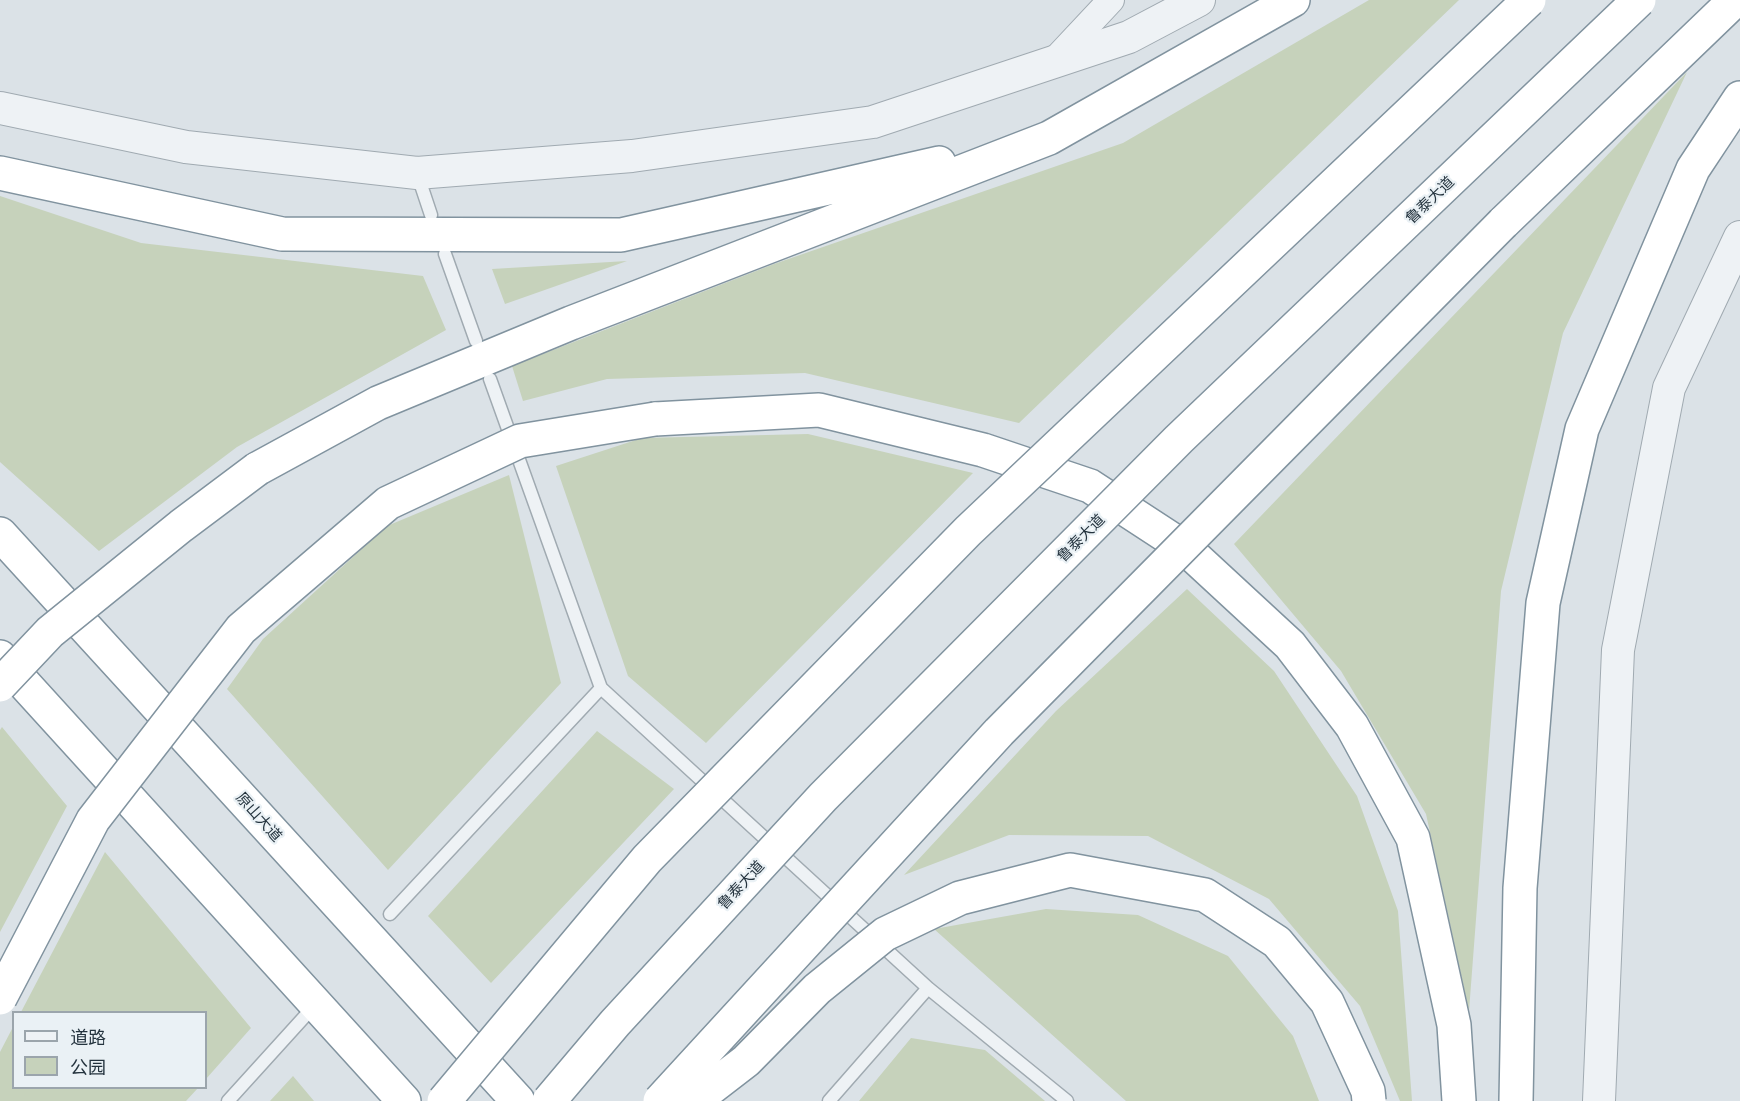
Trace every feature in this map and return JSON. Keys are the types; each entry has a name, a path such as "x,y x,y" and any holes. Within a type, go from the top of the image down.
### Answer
{"highway":[{"path":"0,685 50,632 181,526 257,469 378,403 571,323 1048,138 1293,0"},
{"path":"444,1101 647,859 968,531 1529,0"},
{"name":"鲁泰大道","path":"549,1101 615,1023 823,796 1179,439 1639,0"},
{"path":"660,1101 999,732 1495,231 1735,0"},
{"path":"1516,1101 1520,888 1543,603 1582,429 1693,169 1740,98"},
{"path":"0,173 282,234 621,235 1048,138"},
{"path":"0,998 93,820 241,629 388,503 520,441 655,419 819,410 983,450 1090,486 1185,548 1290,645 1352,726 1413,838 1454,1025 1459,1101"},
{"name":"原山大道","path":"0,534 518,1101"},
{"path":"0,657 404,1101"},
{"path":"694,1101 746,1061 817,989 885,934 960,898 1070,870 1205,895 1277,942 1328,1002 1368,1091 1369,1101"}],"street":[{"path":"1053,62 1111,0"},
{"path":"0,108 186,147 417,173 632,156 873,122 1129,37 1199,0"},
{"path":"1599,1101 1618,650 1669,388 1740,237"}],"lane":[{"path":"417,173 431,215"},
{"path":"445,254 476,341"},
{"path":"490,379 601,688 928,988 1067,1101"},
{"path":"390,914 601,688"},
{"path":"829,1101 928,988"},
{"path":"228,1101 306,1015"}],"green space":[{"path":"1369,0 1459,0 1019,423 805,373 607,379 523,401 512,366 774,264 1123,143"},
{"path":"1687,72 1563,333 1501,591 1469,1011 1426,814 1341,671 1234,544"},
{"path":"0,196 141,243 423,276 446,330 237,447 99,551 0,462"},
{"path":"627,261 505,304 492,269"},
{"path":"808,434 973,473 706,743 628,676 556,466 642,438"},
{"path":"509,475 561,683 388,870 227,689 263,639 387,526"},
{"path":"1187,589 1274,671 1357,796 1398,911 1412,1101 1400,1101 1360,1006 1269,899 1148,836 1009,835 904,875 1056,711"},
{"path":"2,727 67,806 0,932 0,730"},
{"path":"597,731 674,789 491,983 428,916"},
{"path":"105,852 251,1028 207,1078 207,1011 22,1011"},
{"path":"1046,909 1138,915 1228,956 1293,1036 1319,1101 1126,1101 934,929"},
{"path":"12,1029 12,1089 197,1089 186,1101 0,1101 0,1052"},
{"path":"911,1038 985,1050 1045,1101 859,1101"},
{"path":"293,1076 314,1101 270,1101"}]}
